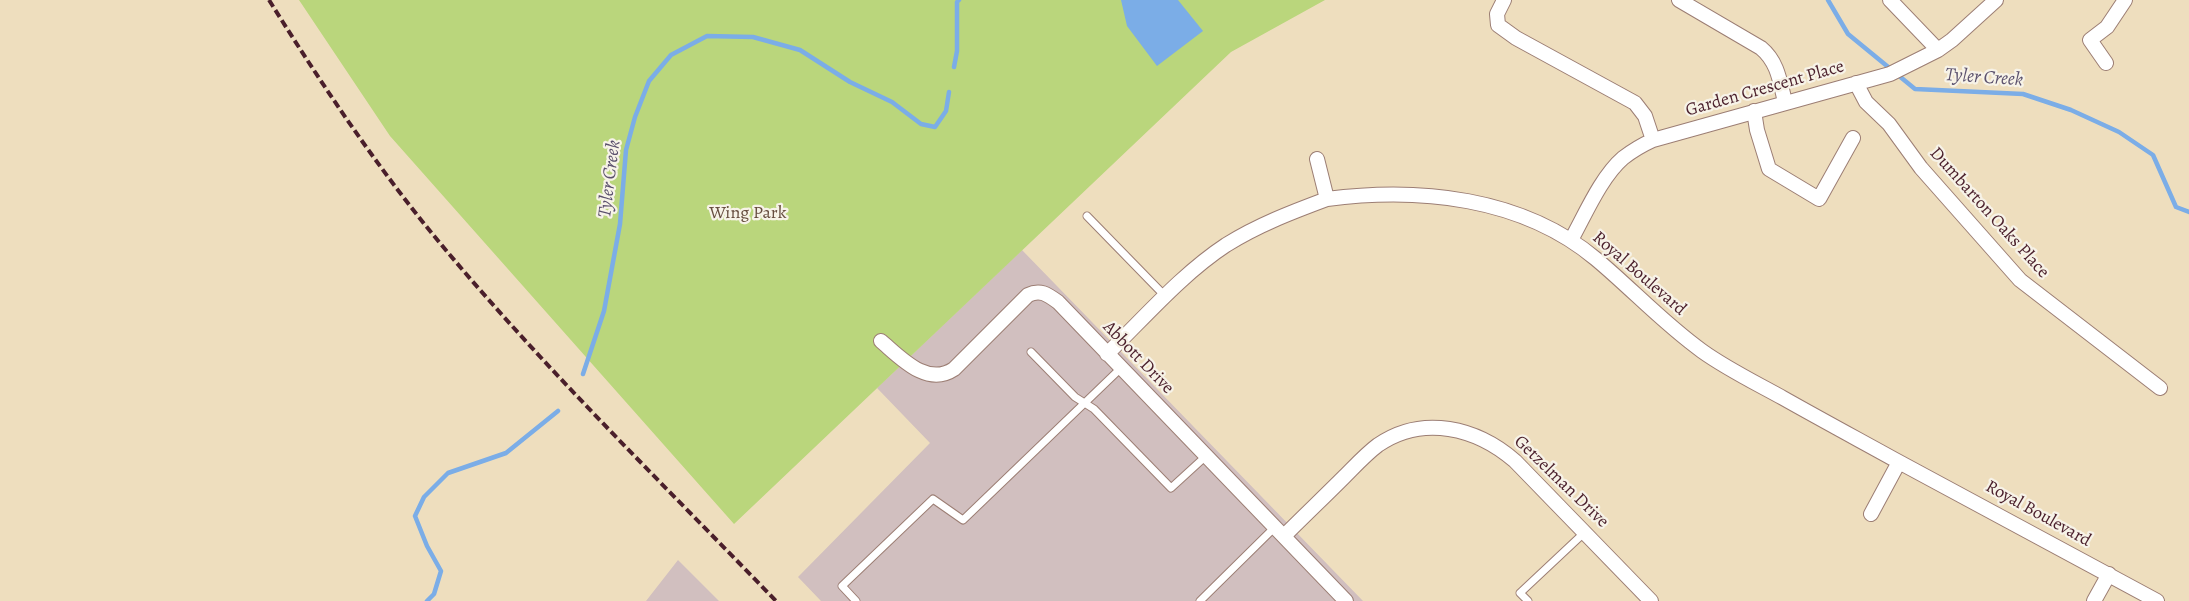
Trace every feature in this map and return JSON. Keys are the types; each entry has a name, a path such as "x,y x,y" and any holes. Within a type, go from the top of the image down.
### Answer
{"street":[{"path":"1504,0 1497,14 1498,25 1516,38 1635,103 1645,116 1653,140"},
{"path":"1679,0 1761,48 1770,56 1776,66 1785,102"},
{"path":"1890,0 1938,50"},
{"name":"Garden Crescent Place","path":"1571,240 1606,178 1615,166 1633,150 1653,140 1890,74 1938,50 1967,29 1996,0"},
{"path":"2106,63 2090,40 2107,27 2125,0"},
{"name":"Dumbarton Oaks Place","path":"1862,82 1866,102 1889,124 1921,168 2020,280 2160,388"},
{"path":"1754,112 1757,130 1769,169 1820,199 1852,138"},
{"path":"1317,159 1327,199"},
{"name":"Royal Boulevard","path":"1107,354 1206,260 1226,246 1272,221 1327,199 1360,195 1400,193 1441,196 1482,204 1513,213 1571,240 1596,259 1652,311 1703,351 1732,370 2157,601"},
{"name":"Abbott Drive","path":"881,340 922,372 930,375 943,375 959,364 1023,299 1037,292 1048,294 1058,302 1346,601"},
{"name":"Getzelman Drive","path":"1280,532 1377,446 1402,433 1435,427 1466,432 1484,439 1501,449 1651,601"},
{"path":"1871,514 1900,462"},
{"path":"2094,601 2109,574"}],"lane":[{"path":"1087,216 1166,297"},
{"path":"1031,352 1075,397 1094,409 1171,488 1206,456"},
{"path":"856,601 842,586 933,499 963,520 1121,368"},
{"path":"1200,601 1280,532"},
{"path":"1528,601 1520,594 1585,532"}],"shaded area":[{"path":"1022,250 1363,601 821,601 798,577 930,443 877,388"},
{"path":"678,560 719,601 646,601"}],"green space":[{"name":"Wing Park","path":"299,0 1325,0 1231,52 734,524 390,136"}],"water":[{"path":"1121,0 1178,0 1203,31 1157,66 1127,26"}],"waterway":[{"name":"Tyler Creek","path":"954,67 957,51 957,2 959,0"},
{"name":"Tyler Creek","path":"1828,0 1848,34 1915,89 2023,94 2071,110 2119,132 2153,155 2176,207 2189,212"},
{"name":"Tyler Creek","path":"583,374 604,311 620,224 626,150 635,117 649,81 671,55 707,36 753,37 800,50 850,82 892,102 921,124 935,127 946,111 949,92"},
{"name":"Tyler Creek","path":"427,601 434,594 441,571 427,546 415,516 424,497 448,473 506,453 558,411"}],"railway":[{"path":"269,0 311,66 377,162 450,255 569,388 776,601"}]}
